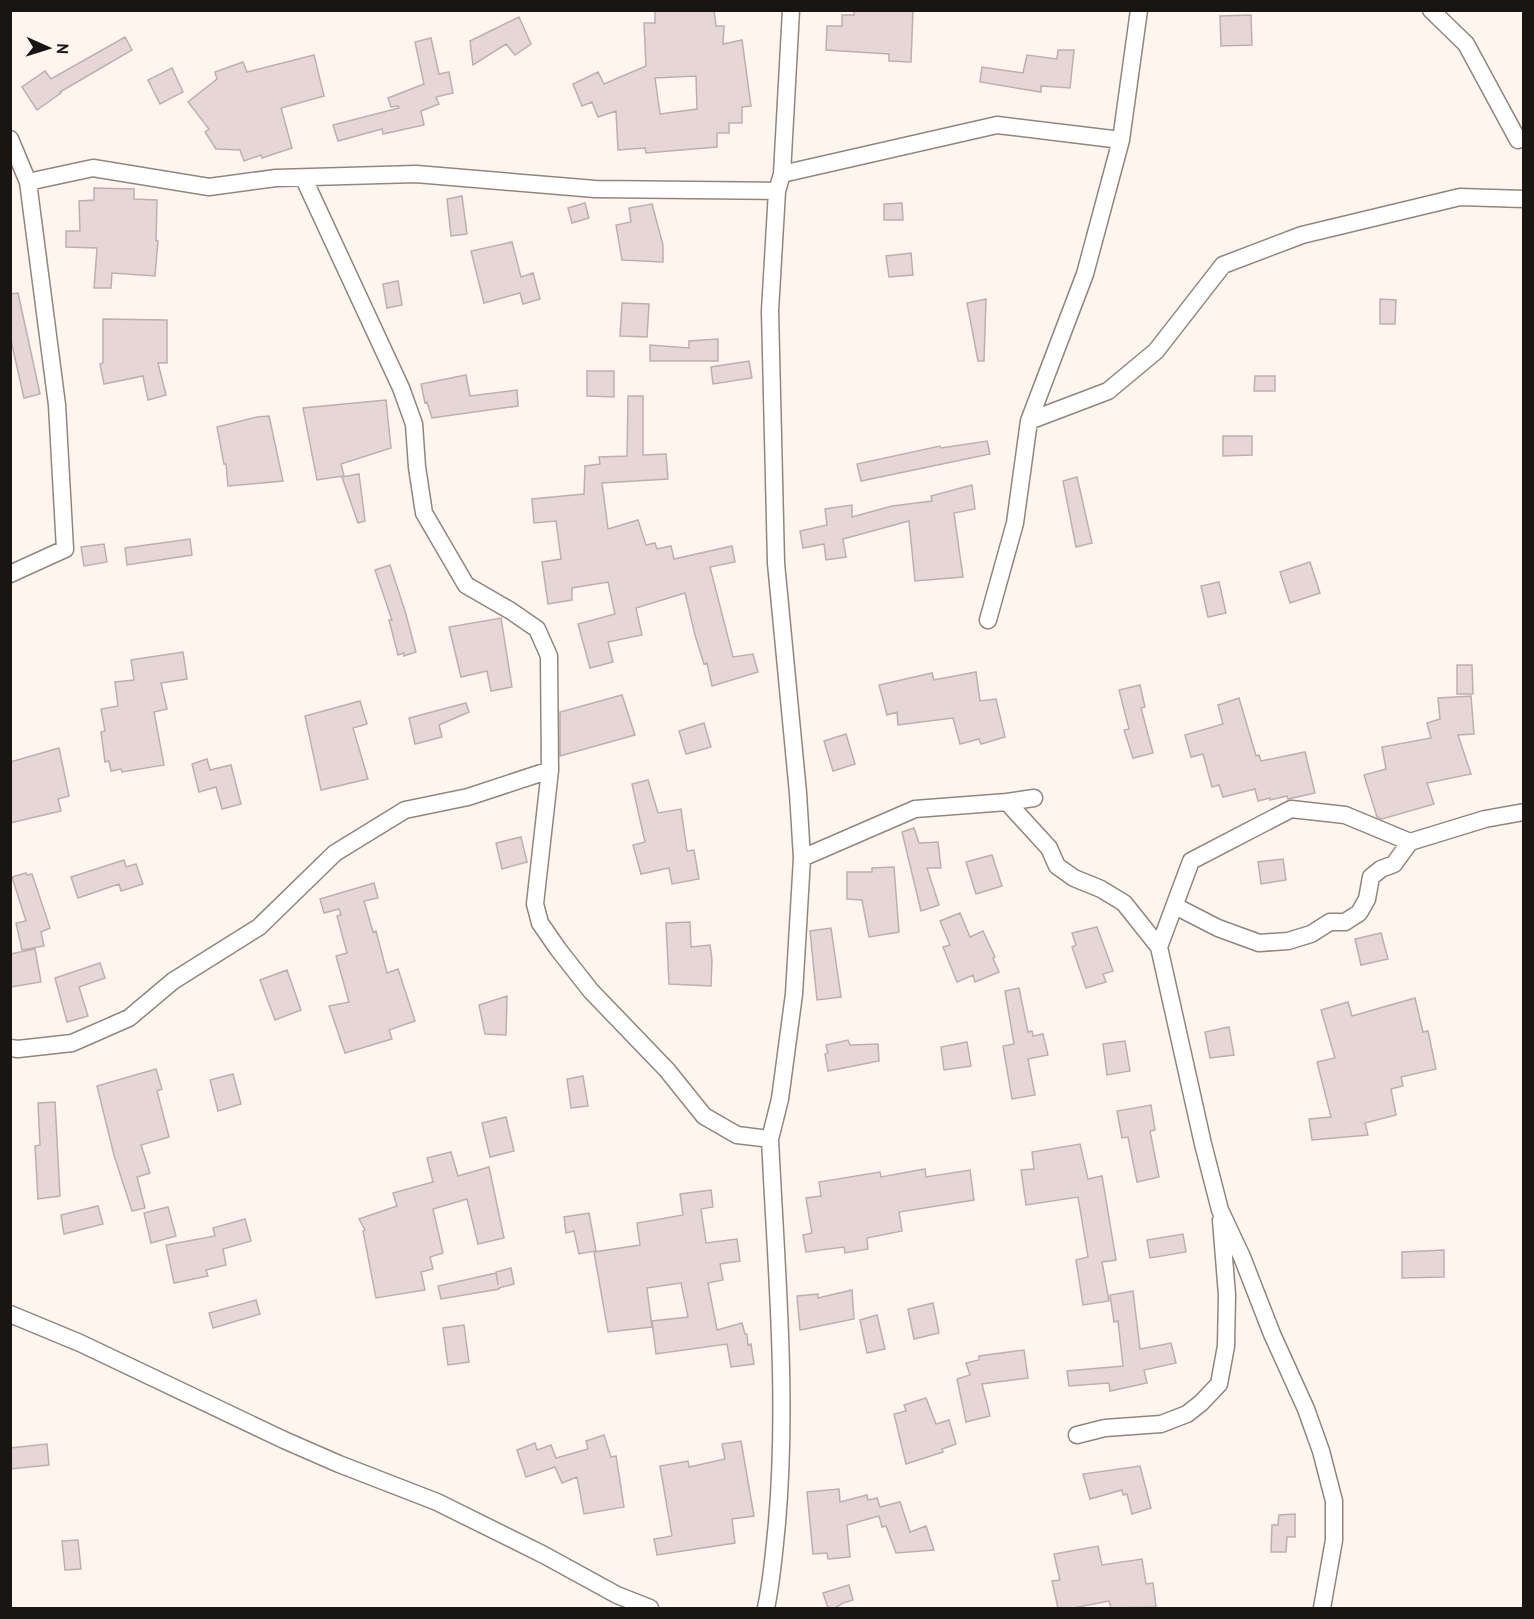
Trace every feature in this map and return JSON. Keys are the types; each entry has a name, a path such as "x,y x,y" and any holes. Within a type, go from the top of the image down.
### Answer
{"street":[{"path":"766,1608 771,1583 780,1487 782,1398 770,1139 780,1099 794,994 802,858 776,563 770,311 777,191 783,174 790,10"},
{"path":"988,620 1015,523 1029,421 1085,274 1121,140 1139,10"},
{"path":"1431,10 1466,44 1522,142"},
{"path":"783,174 997,125 1121,140"},
{"path":"10,139 28,182 57,405 65,549 10,574"},
{"path":"28,182 93,168 209,187 276,178 416,174 595,189 777,191"},
{"path":"304,179 401,388 414,424 417,467 424,513 466,585 537,629 549,656 550,770 535,904 540,923 591,991 667,1070 704,1116 737,1135 770,1139"},
{"path":"1029,421 1108,391 1156,351 1223,265 1302,235 1460,197 1524,199"},
{"path":"10,1048 72,1043 129,1018 173,981 259,927 335,853 405,810 468,797 550,770"},
{"path":"802,858 915,809 1034,798"},
{"path":"1007,802 1049,848 1057,866 1074,878 1101,889 1124,903 1159,947 1220,1210 1306,1408 1321,1451 1334,1501 1334,1540 1322,1608"},
{"path":"1159,947 1191,861 1291,809 1344,815 1410,842"},
{"path":"1175,906 1218,928 1259,943 1288,941 1311,934 1330,922 1345,922 1359,913 1367,899 1371,877 1381,868 1394,864 1410,842 1485,819 1524,812"},
{"path":"1077,1435 1105,1428 1161,1424 1187,1414 1202,1403 1219,1384 1226,1346 1227,1295 1220,1210"},
{"path":"10,1314 80,1343 284,1440 437,1502 544,1555 617,1595 650,1608"}],"building":[{"path":"655,10 714,10 716,26 724,26 723,44 742,40 751,106 742,107 742,123 729,123 729,133 717,133 717,147 646,153 645,148 618,150 616,111 598,117 592,102 582,106 573,84 598,72 604,84 646,66 644,23 655,23","holes":["696,76 697,109 660,114 655,78"]},
{"path":"854,10 913,10 911,62 889,61 889,54 826,50 827,26 842,26 842,15 854,15"},
{"path":"1251,15 1252,45 1221,46 1220,16"},
{"path":"519,17 531,44 515,55 506,44 473,65 470,41"},
{"path":"125,37 132,50 60,92 37,110 22,87 45,71 51,79"},
{"path":"431,38 439,74 449,72 453,93 436,97 439,104 421,111 424,125 383,134 382,129 338,141 333,125 399,108 398,106 391,107 388,98 424,84 415,42"},
{"path":"1058,50 1074,50 1070,88 1041,86 1041,92 980,82 982,67 1023,73 1027,55 1057,59"},
{"path":"314,55 324,96 281,108 292,148 262,158 261,155 244,161 240,150 216,149 205,132 209,129 188,102 217,79 215,72 243,62 247,72"},
{"path":"172,68 183,92 160,104 148,80"},
{"path":"94,188 134,189 134,199 157,200 156,241 158,241 155,276 112,273 111,288 94,288 97,248 66,247 66,231 80,231 79,201 94,200"},
{"path":"462,196 467,234 451,236 447,199"},
{"path":"585,203 589,218 572,223 568,208"},
{"path":"902,203 903,220 884,220 884,204"},
{"path":"652,204 663,245 663,262 622,260 616,225 631,222 629,208"},
{"path":"512,242 521,277 533,273 540,299 523,304 520,293 484,303 471,251"},
{"path":"911,253 913,275 889,277 886,256"},
{"path":"398,281 402,305 387,308 383,284"},
{"path":"18,293 40,394 24,398 10,336 10,294"},
{"path":"986,299 984,361 978,361 967,303"},
{"path":"1380,299 1396,300 1395,324 1380,324"},
{"path":"622,303 649,304 647,337 620,336"},
{"path":"103,319 167,320 167,363 158,363 166,395 148,400 143,376 104,384 100,364 103,363"},
{"path":"718,339 718,361 650,361 650,345 689,348 689,341"},
{"path":"749,361 752,378 713,384 711,367"},
{"path":"587,371 614,371 614,397 587,396"},
{"path":"466,375 470,396 517,390 518,406 432,418 427,402 425,403 421,384"},
{"path":"1255,376 1275,376 1275,391 1254,391"},
{"path":"628,396 643,396 643,455 666,454 668,479 602,483 608,529 638,520 646,545 655,543 657,549 671,546 674,559 732,546 735,562 710,567 733,657 753,654 758,672 712,686 707,663 704,664 695,635 685,593 636,608 642,635 608,642 613,662 590,668 578,624 615,614 608,582 572,588 572,600 548,604 542,562 561,559 556,521 534,523 532,499 584,494 585,466 600,464 599,457 627,456"},
{"path":"386,400 391,448 341,464 344,476 317,480 303,408"},
{"path":"269,416 283,481 228,486 226,464 224,464 217,427"},
{"path":"1223,436 1252,436 1252,455 1223,456"},
{"path":"987,441 990,454 861,481 857,464 940,446 941,448"},
{"path":"359,474 365,521 358,523 342,477"},
{"path":"1077,477 1092,543 1076,547 1063,481"},
{"path":"972,485 975,509 954,513 963,577 915,581 909,521 843,539 846,557 826,560 824,544 803,548 800,531 827,525 825,509 852,505 852,517 892,506 932,501 931,496"},
{"path":"190,539 192,555 127,565 125,548"},
{"path":"104,544 107,562 84,566 81,547"},
{"path":"1310,562 1320,593 1290,603 1280,572"},
{"path":"390,565 416,652 404,656 404,653 398,655 389,620 392,620 375,570"},
{"path":"1219,582 1226,613 1208,617 1201,586"},
{"path":"501,618 512,687 491,691 487,671 461,677 449,627"},
{"path":"183,652 187,679 161,683 167,709 154,712 164,765 122,772 121,769 111,771 109,761 105,762 101,732 105,731 101,709 118,706 115,682 134,680 131,660"},
{"path":"1457,665 1472,665 1473,694 1457,694"},
{"path":"976,672 980,701 996,699 1005,737 981,744 979,739 960,744 953,718 898,725 897,712 887,715 879,685 932,673 934,680"},
{"path":"1140,685 1145,707 1141,708 1153,753 1133,758 1124,730 1129,729 1119,690"},
{"path":"622,695 635,735 560,756 560,712"},
{"path":"1471,696 1474,734 1458,735 1471,774 1427,783 1434,804 1382,819 1377,817 1364,775 1386,769 1382,747 1431,738 1427,723 1440,719 1438,698"},
{"path":"1239,698 1256,756 1259,755 1261,761 1305,752 1315,793 1288,799 1287,796 1258,801 1255,789 1223,797 1219,785 1212,787 1203,754 1191,757 1185,735 1223,724 1218,705"},
{"path":"360,701 367,724 353,728 368,779 321,790 305,716"},
{"path":"466,703 469,712 439,725 442,737 415,744 409,718"},
{"path":"704,723 711,747 686,754 679,731"},
{"path":"846,734 855,764 833,771 824,741"},
{"path":"59,748 69,796 58,799 61,811 10,823 10,762"},
{"path":"207,759 210,770 231,765 241,804 222,809 216,787 199,792 192,764"},
{"path":"648,780 658,813 681,809 687,851 694,850 699,879 672,884 669,868 641,874 633,845 645,842 632,784"},
{"path":"914,828 919,843 938,842 941,868 927,868 939,905 921,911 902,832"},
{"path":"521,837 527,862 502,869 496,843"},
{"path":"992,855 1002,886 976,894 966,862"},
{"path":"1283,859 1286,880 1261,884 1258,862"},
{"path":"124,860 126,867 136,864 143,884 121,891 119,884 78,898 71,877"},
{"path":"894,867 899,932 869,937 862,900 847,899 847,872 872,872 872,868"},
{"path":"26,873 27,875 32,874 50,928 41,932 44,946 22,950 16,923 26,921 12,877"},
{"path":"374,883 378,898 364,901 373,932 376,931 387,973 398,969 415,1021 389,1030 392,1039 345,1053 329,1006 349,1002 336,956 347,953 337,916 341,915 339,909 324,913 320,899"},
{"path":"960,913 970,937 983,931 999,972 975,982 973,975 957,982 943,947 950,945 940,921"},
{"path":"690,922 691,947 710,945 711,986 669,984 666,923"},
{"path":"1097,927 1113,971 1103,974 1106,982 1086,988 1072,947 1076,945 1072,933"},
{"path":"831,928 841,997 817,1000 810,931"},
{"path":"1381,933 1388,959 1361,965 1355,939"},
{"path":"35,949 41,982 10,987 10,954"},
{"path":"100,963 105,978 79,987 88,1016 67,1022 55,978"},
{"path":"287,970 301,1010 275,1020 260,980"},
{"path":"1019,988 1028,1032 1032,1031 1033,1036 1043,1034 1048,1055 1028,1059 1035,1095 1012,1099 1003,1046 1014,1044 1005,991"},
{"path":"507,996 506,1035 485,1034 479,1005"},
{"path":"1415,998 1423,1032 1428,1031 1436,1069 1401,1077 1403,1086 1391,1089 1396,1115 1365,1123 1368,1135 1312,1140 1309,1119 1331,1117 1317,1062 1335,1058 1321,1010 1348,1002 1352,1016"},
{"path":"1229,1027 1234,1055 1210,1058 1205,1032"},
{"path":"848,1040 850,1045 878,1044 879,1061 828,1071 826,1045"},
{"path":"1125,1041 1130,1071 1107,1075 1103,1044"},
{"path":"967,1042 971,1066 944,1070 941,1047"},
{"path":"156,1069 162,1089 157,1091 169,1137 141,1145 150,1173 137,1177 145,1208 132,1211 114,1155 97,1086"},
{"path":"233,1074 241,1104 218,1111 210,1080"},
{"path":"583,1076 588,1106 571,1108 567,1079"},
{"path":"55,1102 60,1196 38,1199 35,1146 40,1145 38,1103"},
{"path":"1151,1105 1155,1130 1150,1131 1159,1177 1137,1182 1128,1137 1122,1138 1117,1111"},
{"path":"506,1117 514,1151 490,1157 482,1123"},
{"path":"1080,1144 1088,1179 1102,1176 1116,1260 1102,1262 1109,1301 1083,1305 1076,1260 1088,1257 1078,1197 1026,1205 1021,1170 1034,1169 1032,1152"},
{"path":"451,1152 458,1176 489,1167 504,1238 478,1244 467,1199 433,1209 443,1253 430,1257 433,1269 421,1272 425,1290 376,1298 363,1231 365,1230 359,1219 397,1206 393,1193 433,1182 427,1158"},
{"path":"925,1169 926,1177 970,1170 974,1200 899,1212 902,1231 867,1238 868,1249 845,1253 844,1247 806,1252 803,1235 812,1233 806,1198 821,1196 819,1182 880,1172 881,1177"},
{"path":"711,1190 713,1207 701,1209 706,1243 737,1239 740,1261 720,1264 723,1280 708,1283 717,1330 742,1323 745,1334 747,1334 748,1345 751,1344 754,1364 731,1367 727,1344 656,1354 652,1321 688,1317 681,1283 647,1288 652,1327 608,1332 594,1252 640,1245 637,1223 683,1215 680,1194"},
{"path":"98,1206 103,1224 64,1234 61,1215"},
{"path":"168,1207 176,1236 151,1243 144,1213"},
{"path":"589,1213 596,1251 579,1254 574,1231 566,1233 564,1217"},
{"path":"245,1219 251,1241 223,1249 226,1265 206,1270 208,1276 174,1283 166,1245 215,1236 213,1228"},
{"path":"1183,1234 1186,1252 1150,1258 1147,1240"},
{"path":"1444,1250 1444,1277 1402,1278 1402,1252"},
{"path":"511,1268 514,1284 499,1289 441,1299 438,1286 496,1273 498,1285 496,1272"},
{"path":"852,1290 854,1319 800,1330 797,1296 818,1294 818,1298"},
{"path":"1133,1291 1140,1349 1171,1343 1176,1363 1144,1370 1147,1383 1110,1391 1109,1383 1069,1386 1067,1371 1123,1366 1118,1321 1114,1322 1110,1295"},
{"path":"256,1300 260,1314 213,1328 209,1313"},
{"path":"933,1303 939,1333 914,1339 908,1309"},
{"path":"877,1315 885,1349 867,1353 860,1320"},
{"path":"464,1325 469,1362 448,1365 443,1328"},
{"path":"1024,1350 1028,1378 982,1384 990,1416 966,1422 957,1379 970,1375 966,1363 979,1360 979,1356"},
{"path":"926,1398 936,1424 949,1420 956,1444 942,1449 943,1452 906,1464 894,1414 906,1411 904,1405"},
{"path":"604,1435 611,1457 616,1456 624,1507 584,1514 577,1477 562,1483 555,1467 526,1477 517,1450 535,1443 537,1450 551,1445 556,1458 588,1449 586,1441"},
{"path":"741,1441 754,1516 732,1519 735,1543 657,1555 654,1539 672,1536 660,1466 688,1461 689,1467 725,1459 722,1444"},
{"path":"47,1444 49,1465 10,1469 10,1448"},
{"path":"1140,1466 1151,1508 1132,1514 1127,1494 1123,1495 1122,1490 1090,1499 1083,1474"},
{"path":"839,1489 840,1502 867,1495 868,1500 877,1498 880,1507 900,1502 910,1532 926,1526 934,1550 896,1553 886,1526 882,1527 879,1516 847,1525 850,1557 828,1559 827,1553 813,1554 807,1492"},
{"path":"1295,1514 1295,1537 1287,1537 1286,1552 1271,1552 1272,1525 1278,1525 1279,1515"},
{"path":"78,1540 81,1569 65,1570 62,1541"},
{"path":"1098,1546 1102,1565 1142,1559 1146,1584 1153,1583 1156,1607 1111,1608 1109,1601 1073,1608 1058,1608 1052,1581 1060,1580 1054,1554"},
{"path":"849,1585 853,1600 835,1608 828,1608 823,1593"}]}
